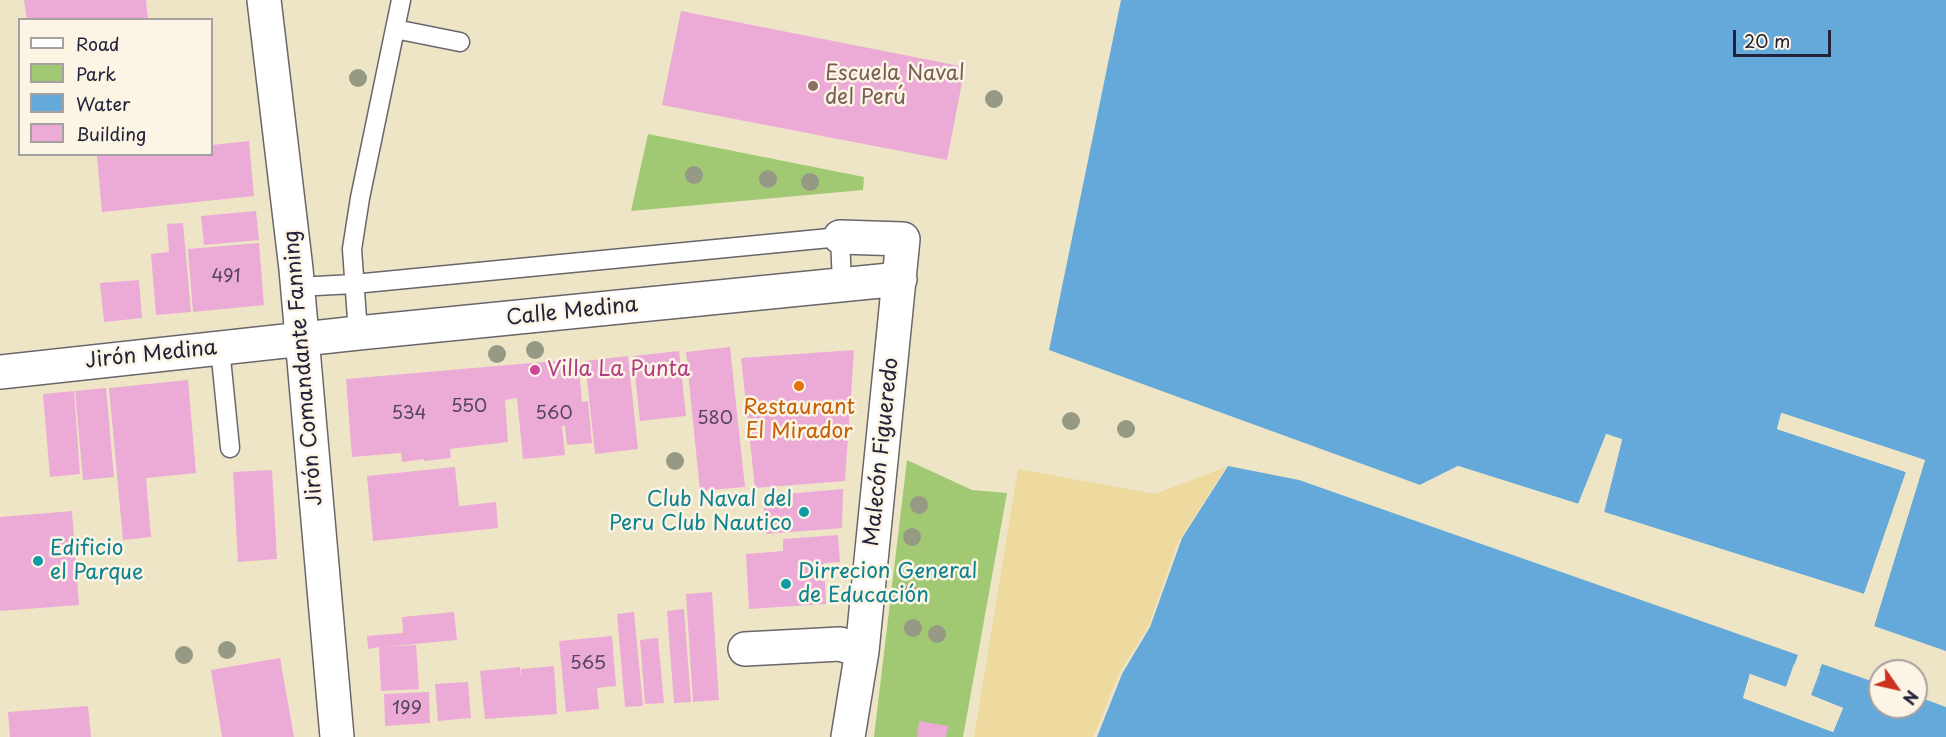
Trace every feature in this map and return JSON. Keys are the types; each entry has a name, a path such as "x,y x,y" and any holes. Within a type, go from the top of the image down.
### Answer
{"street":[{"name":"Jirón Comandante Fanning","path":"264,0 297,287 337,737"},
{"name":"Malecón Figueredo","path":"840,237 903,239 862,651 848,737"},
{"name":"Calle Medina","path":"302,339 900,279"},
{"name":"Jirón Medina","path":"0,372 302,339"},
{"path":"745,649 840,644 862,651"}],"lane":[{"path":"358,333 352,249 401,0"},
{"path":"395,29 460,42"},
{"path":"297,287 354,284 840,237 842,284"},
{"path":"220,348 230,448"}],"green space":[{"path":"648,134 864,177 863,190 631,211"},
{"path":"907,460 972,490 1007,493 963,737 874,737"}],"sand":[{"path":"1226,467 1178,542 1149,625 1120,672 1093,737 974,737 1018,469 1155,494"}],"water":[{"path":"1121,0 1946,0 1946,651 1874,626 1925,460 1782,413 1777,429 1906,472 1864,594 1604,512 1622,440 1607,434 1579,504 1458,466 1420,485 1049,350"},
{"path":"1228,466 1299,480 1798,655 1786,687 1750,674 1743,698 1833,732 1843,708 1810,695 1822,664 1868,680 1868,719 1928,719 1928,700 1946,707 1946,737 1097,737 1122,674 1150,627 1182,538"}],"pier":[{"path":"1781,413 1925,460 1874,626 1871,625 1922,462 1783,417 1780,427 1909,471 1866,597 1603,514 1601,511 1618,441 1608,438 1579,507 1458,469 1424,487 1420,485 1458,466 1578,504 1606,434 1622,439 1604,512 1864,594 1906,472 1777,429"},
{"path":"1794,664 1797,665 1788,689 1752,678 1746,696 1832,728 1839,709 1808,695 1817,670 1820,671 1811,695 1843,708 1833,732 1743,698 1750,674 1786,687"}],"building":[{"path":"24,0 146,0 148,18 27,18"},
{"name":"Escuela Naval del Perú","path":"681,11 965,67 947,160 662,105"},
{"path":"249,141 254,196 102,212 97,156 213,156 213,145"},
{"path":"256,211 259,240 204,245 201,216"},
{"path":"183,223 191,312 156,315 151,254 169,252 167,224"},
{"path":"259,243 264,305 193,312 188,249"},
{"path":"139,280 142,318 104,322 100,283"},
{"path":"730,347 745,487 700,491 686,352"},
{"path":"854,350 845,481 755,488 741,358"},
{"path":"679,351 686,416 640,421 633,356"},
{"path":"628,356 638,449 595,454 585,361"},
{"path":"578,359 582,402 588,401 592,443 567,445 565,426 562,426 565,455 523,459 517,398 505,400 508,442 450,449 451,458 424,461 424,459 402,462 401,453 352,457 346,379"},
{"path":"188,380 196,473 146,478 151,537 123,540 109,388"},
{"path":"106,388 114,477 83,480 75,391"},
{"path":"74,391 80,474 50,477 43,394"},
{"path":"455,467 459,506 496,502 498,528 373,541 367,476"},
{"path":"272,470 277,559 238,562 233,472"},
{"name":"Club Naval del Peru Club Nautico","path":"843,489 842,528 766,534 763,496"},
{"name":"Edificio el Parque","path":"72,511 79,605 0,611 0,517"},
{"name":"Dirrecion General de Educación","path":"838,535 840,562 824,563 826,604 749,609 746,554 783,551 783,539"},
{"path":"712,592 719,700 693,702 686,594"},
{"path":"684,609 691,702 674,703 667,611"},
{"path":"454,612 457,640 383,647 416,645 419,689 381,691 379,647 368,649 367,636 403,633 402,617"},
{"path":"634,612 643,706 625,707 617,614"},
{"path":"612,636 616,686 597,688 599,709 566,712 559,641"},
{"path":"658,638 664,703 645,704 640,640"},
{"path":"280,658 294,737 222,737 211,670"},
{"path":"554,666 557,714 485,719 480,671 520,667 520,677 521,669"},
{"path":"468,682 471,718 438,721 435,684"},
{"path":"429,692 430,723 385,726 384,694"},
{"path":"88,706 91,737 10,737 8,712"},
{"path":"919,721 948,726 946,737 917,737"}],"place":[{"name":"Escuela Naval del Perú","path":"813,86"},
{"name":"Villa La Punta","path":"535,370"},
{"name":"Restaurant El Mirador","path":"799,386"},
{"name":"Club Naval del Peru Club Nautico","path":"804,512"},
{"name":"Edificio el Parque","path":"38,561"},
{"name":"Dirrecion General de Educación","path":"786,584"}]}
